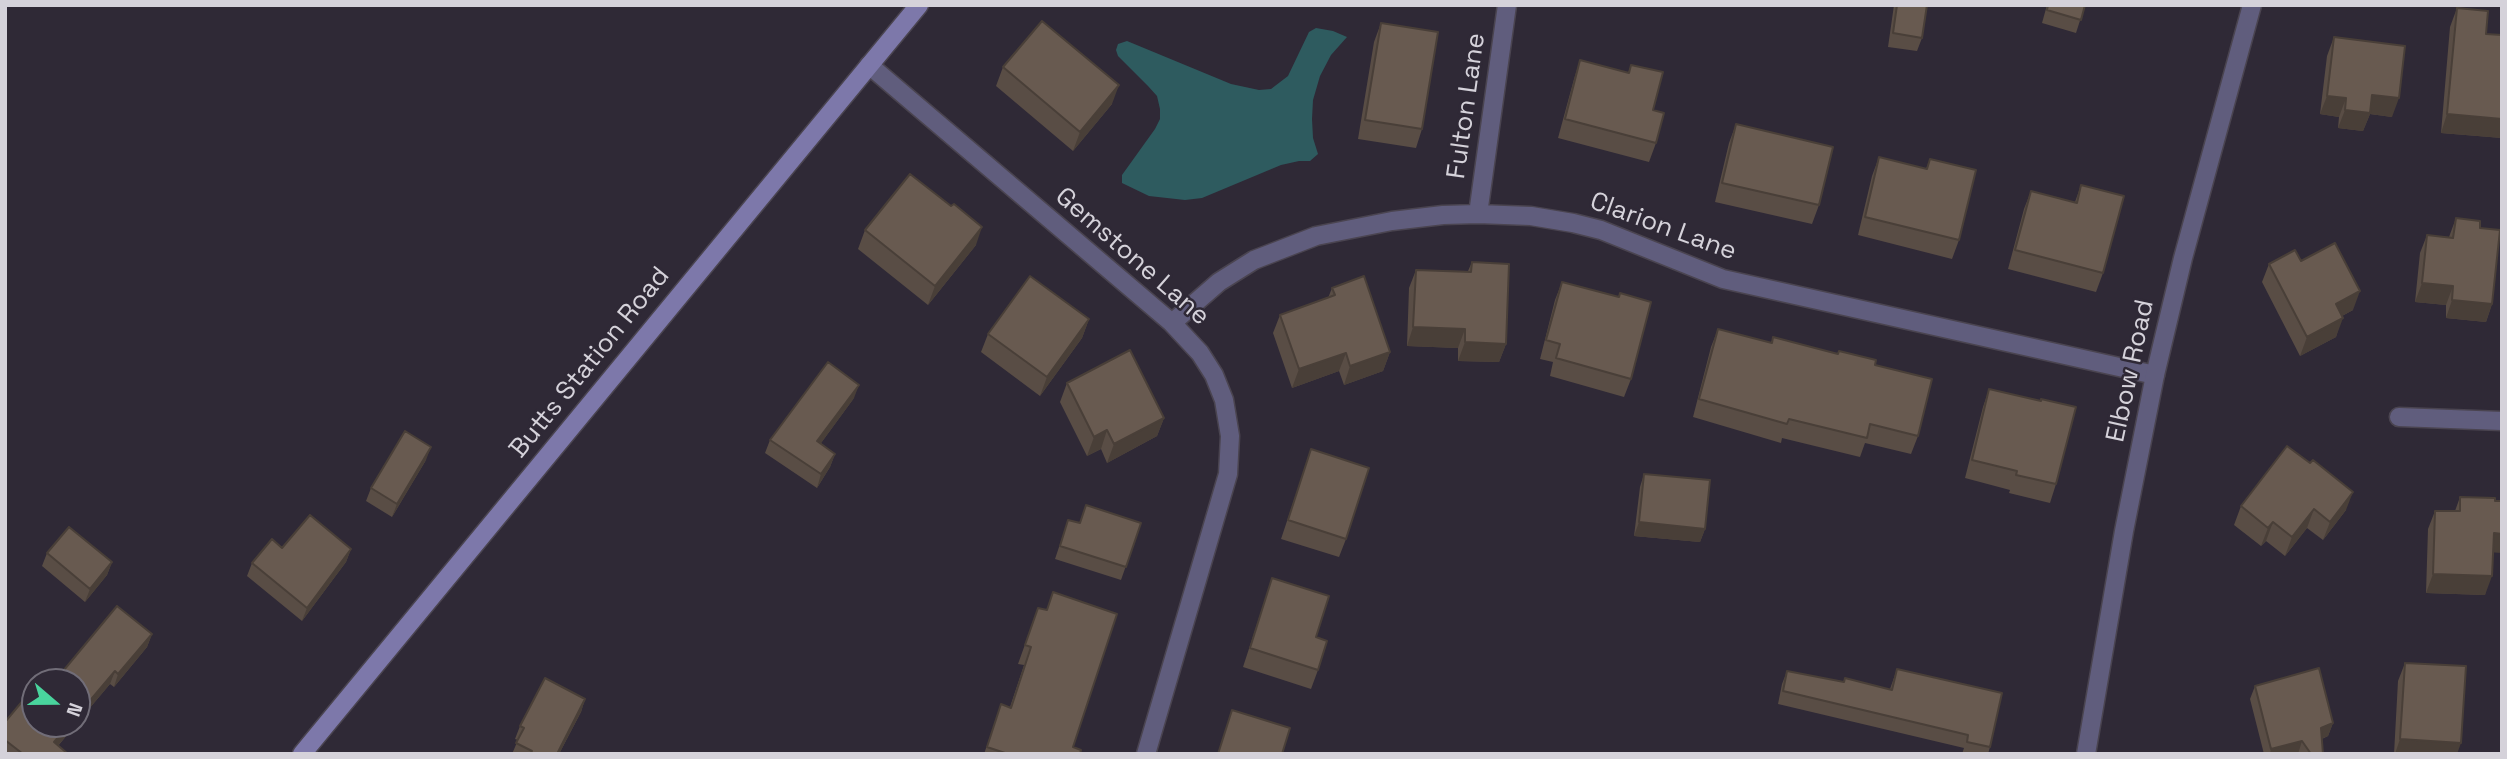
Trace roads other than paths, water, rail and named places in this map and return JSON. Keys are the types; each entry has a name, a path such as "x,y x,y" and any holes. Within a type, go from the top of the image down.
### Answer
{"main road":[{"name":"Butts Station Road","path":"302,754 919,5"}],"street":[{"name":"Fulton Lane","path":"1478,214 1507,5"},
{"name":"Elbow Road","path":"2087,754 2124,531 2155,375 2183,258 2252,5"},
{"name":"Gemstone Lane","path":"869,65 1172,323 1200,353 1214,375 1224,400 1230,436 1228,474 1146,754"},
{"name":"Clarion Lane","path":"1172,323 1219,282 1254,261 1316,236 1392,221 1478,214 1531,216 1601,230 1723,279 2155,375"},
{"path":"2399,417 2502,421"}]}
